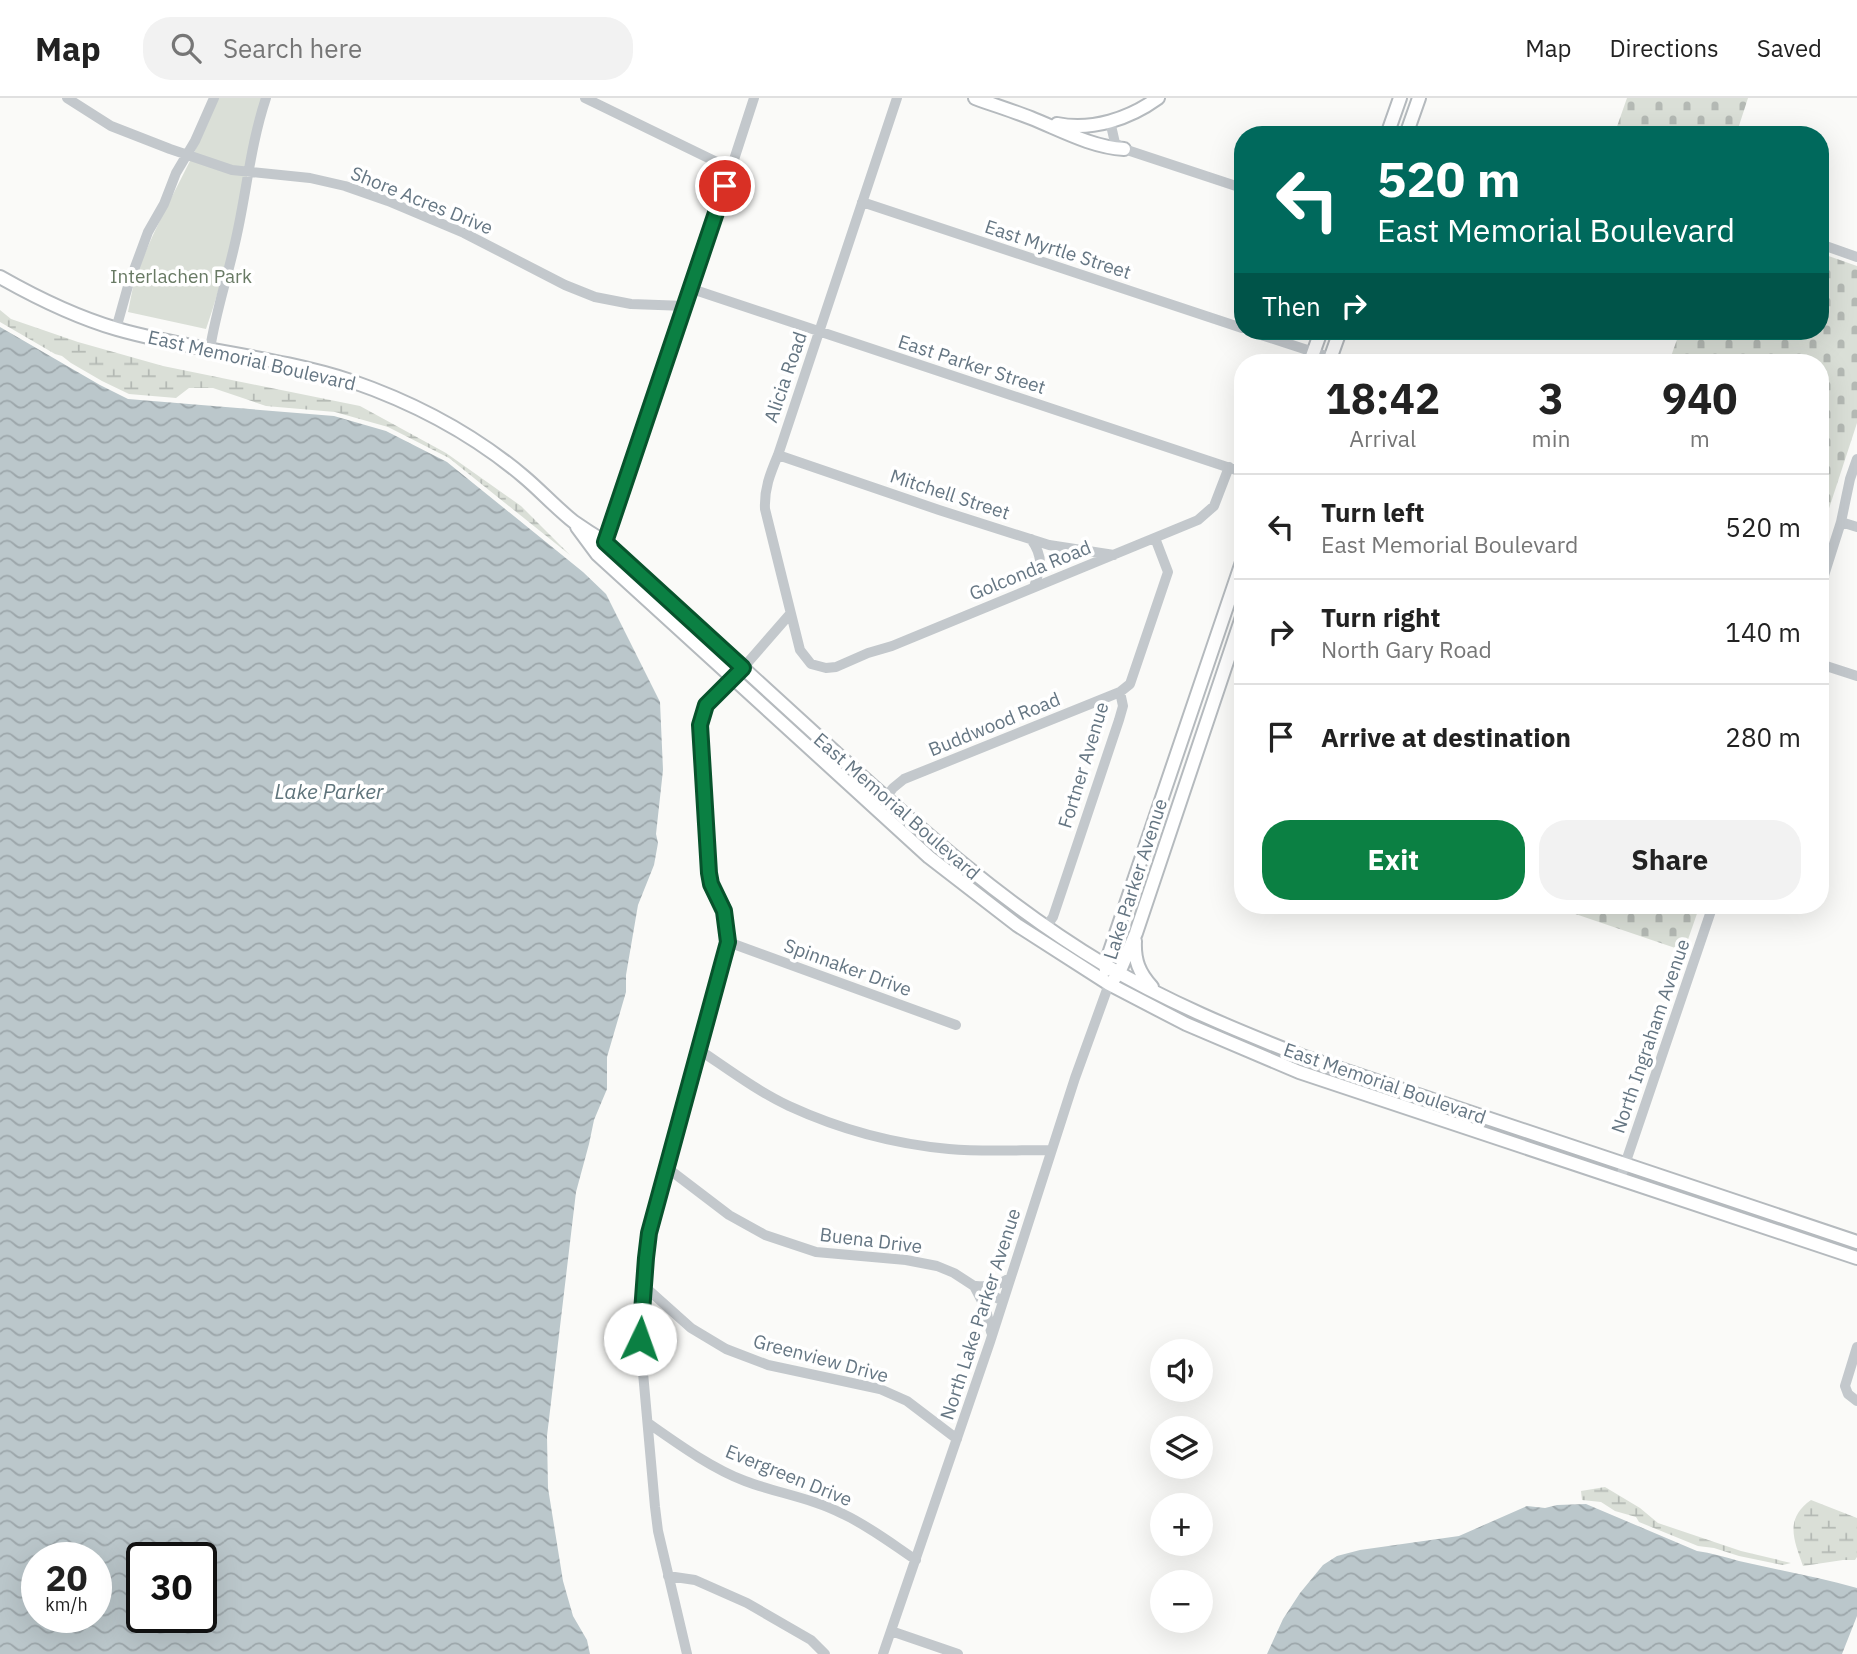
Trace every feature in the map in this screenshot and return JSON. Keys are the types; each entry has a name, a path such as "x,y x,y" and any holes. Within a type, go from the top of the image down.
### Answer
{"main road":[{"path":"975,98 1067,134 1108,148 1124,149"},
{"path":"1033,119 1070,127 1110,121 1132,114 1158,98"},
{"path":"1390,126 1400,98"},
{"path":"1409,126 1419,98"},
{"name":"East Memorial Boulevard","path":"0,277 36,297 116,329 351,381 445,423 522,475 577,526 597,554 956,880 1017,925 1109,984 1220,1040 1298,1072 1857,1258"},
{"name":"East Memorial Boulevard","path":"577,526 605,542 963,865 1046,927 1119,973 1228,1026 1270,1043 1857,1242"},
{"name":"Lake Parker Avenue","path":"1109,984 1105,965 1234,586"},
{"name":"Lake Parker Avenue","path":"1109,984 1119,973 1136,933 1234,641"},
{"path":"1136,933 1136,963 1143,978 1157,992"},
{"path":"1371,1096 1402,1097 1412,1092"},
{"path":"1800,1240 1839,1246 1857,1242"}],"street":[{"name":"Shore Acres Drive","path":"67,98 111,126 232,170 310,178 345,186 388,201 464,233 565,285 595,297 631,304 686,306"},
{"path":"116,329 148,232 214,98"},
{"path":"210,349 215,316 239,223 247,172 266,98"},
{"path":"585,98 731,169"},
{"path":"605,542 754,98"},
{"name":"Alicia Road","path":"815,666 800,650 764,496 897,98"},
{"path":"1110,121 1115,143 1124,149 1234,185"},
{"name":"East Myrtle Street","path":"862,202 1234,325"},
{"path":"1829,247 1857,257"},
{"name":"East Parker Street","path":"692,289 1234,469"},
{"path":"1271,340 1305,354"},
{"name":"Mitchell Street","path":"778,455 1049,545 1114,555"},
{"path":"1829,559 1857,459"},
{"name":"Golconda Road","path":"815,666 836,667 1198,520 1214,506 1229,467"},
{"path":"1841,522 1857,487"},
{"path":"1841,522 1857,527"},
{"name":"Fortner Avenue","path":"1046,927 1053,917 1119,720 1123,706 1120,692 1130,684 1134,675 1167,577 1167,566 1155,538"},
{"path":"1031,539 1041,561 1034,587"},
{"path":"687,1654 658,1531 640,1339 649,1233 728,942 724,911 711,884 709,873 700,725 706,705 790,614"},
{"path":"1829,667 1857,676"},
{"name":"Buddwood Road","path":"886,797 904,779 1120,692"},
{"name":"North Ingraham Avenue","path":"1620,1179 1710,914"},
{"name":"Spinnaker Drive","path":"728,942 956,1025"},
{"name":"North Lake Parker Avenue","path":"883,1654 1109,984"},
{"path":"698,1049 788,1106 883,1139 951,1149 1051,1150"},
{"name":"Buena Drive","path":"666,1167 729,1215 783,1242 816,1252 922,1263 954,1273 1003,1301"},
{"path":"991,1338 990,1319 974,1286 993,1286 1011,1277"},
{"name":"Greenview Drive","path":"644,1286 691,1328 726,1349 768,1365 880,1389 907,1401 957,1439"},
{"path":"1857,1347 1845,1380 1847,1391 1857,1401"},
{"name":"Evergreen Drive","path":"648,1423 729,1474 842,1513 916,1560"},
{"path":"667,1576 695,1580 747,1603 811,1640 825,1654"},
{"path":"891,1632 958,1654"}],"green space":[{"name":"Interlachen Park","path":"218,98 264,98 231,244 206,329 128,312 136,275 147,248"},
{"path":"1627,98 1748,98 1739,126 1617,126"},
{"path":"1829,256 1857,266 1857,423 1829,509 1829,354 1672,354 1677,340 1829,340"},
{"path":"0,310 11,319 78,342 163,366 360,406 446,453 521,506 570,555 449,458 388,427 335,412 266,406 213,388 189,388 176,398 129,394 0,322"},
{"path":"1575,914 1697,914 1684,951"},
{"path":"1605,1487 1640,1508 1658,1523 1741,1551 1791,1563 1783,1565 1698,1546 1639,1522 1636,1517 1615,1511 1601,1502 1582,1500 1581,1491"},
{"path":"1811,1500 1857,1518 1855,1560 1803,1566 1794,1539 1794,1522"}],"water":[{"name":"Lake Parker","path":"0,327 128,399 334,416 386,431 447,462 583,572 606,594 660,702 663,770 656,834 658,843 654,865 638,905 626,975 626,992 607,1057 607,1089 594,1120 576,1192 547,1436 548,1488 563,1581 573,1616 587,1640 590,1654 0,1654"},
{"path":"1586,1504 1697,1551 1857,1588 1857,1616 1842,1654 1267,1654 1283,1619 1300,1593 1323,1565 1337,1556 1360,1550 1459,1536 1527,1506 1545,1508"}],"route":[{"path":"640,1339 649,1233 728,942 724,911 711,884 709,873 701,718 706,705 743,668 605,542 725,186"}]}
